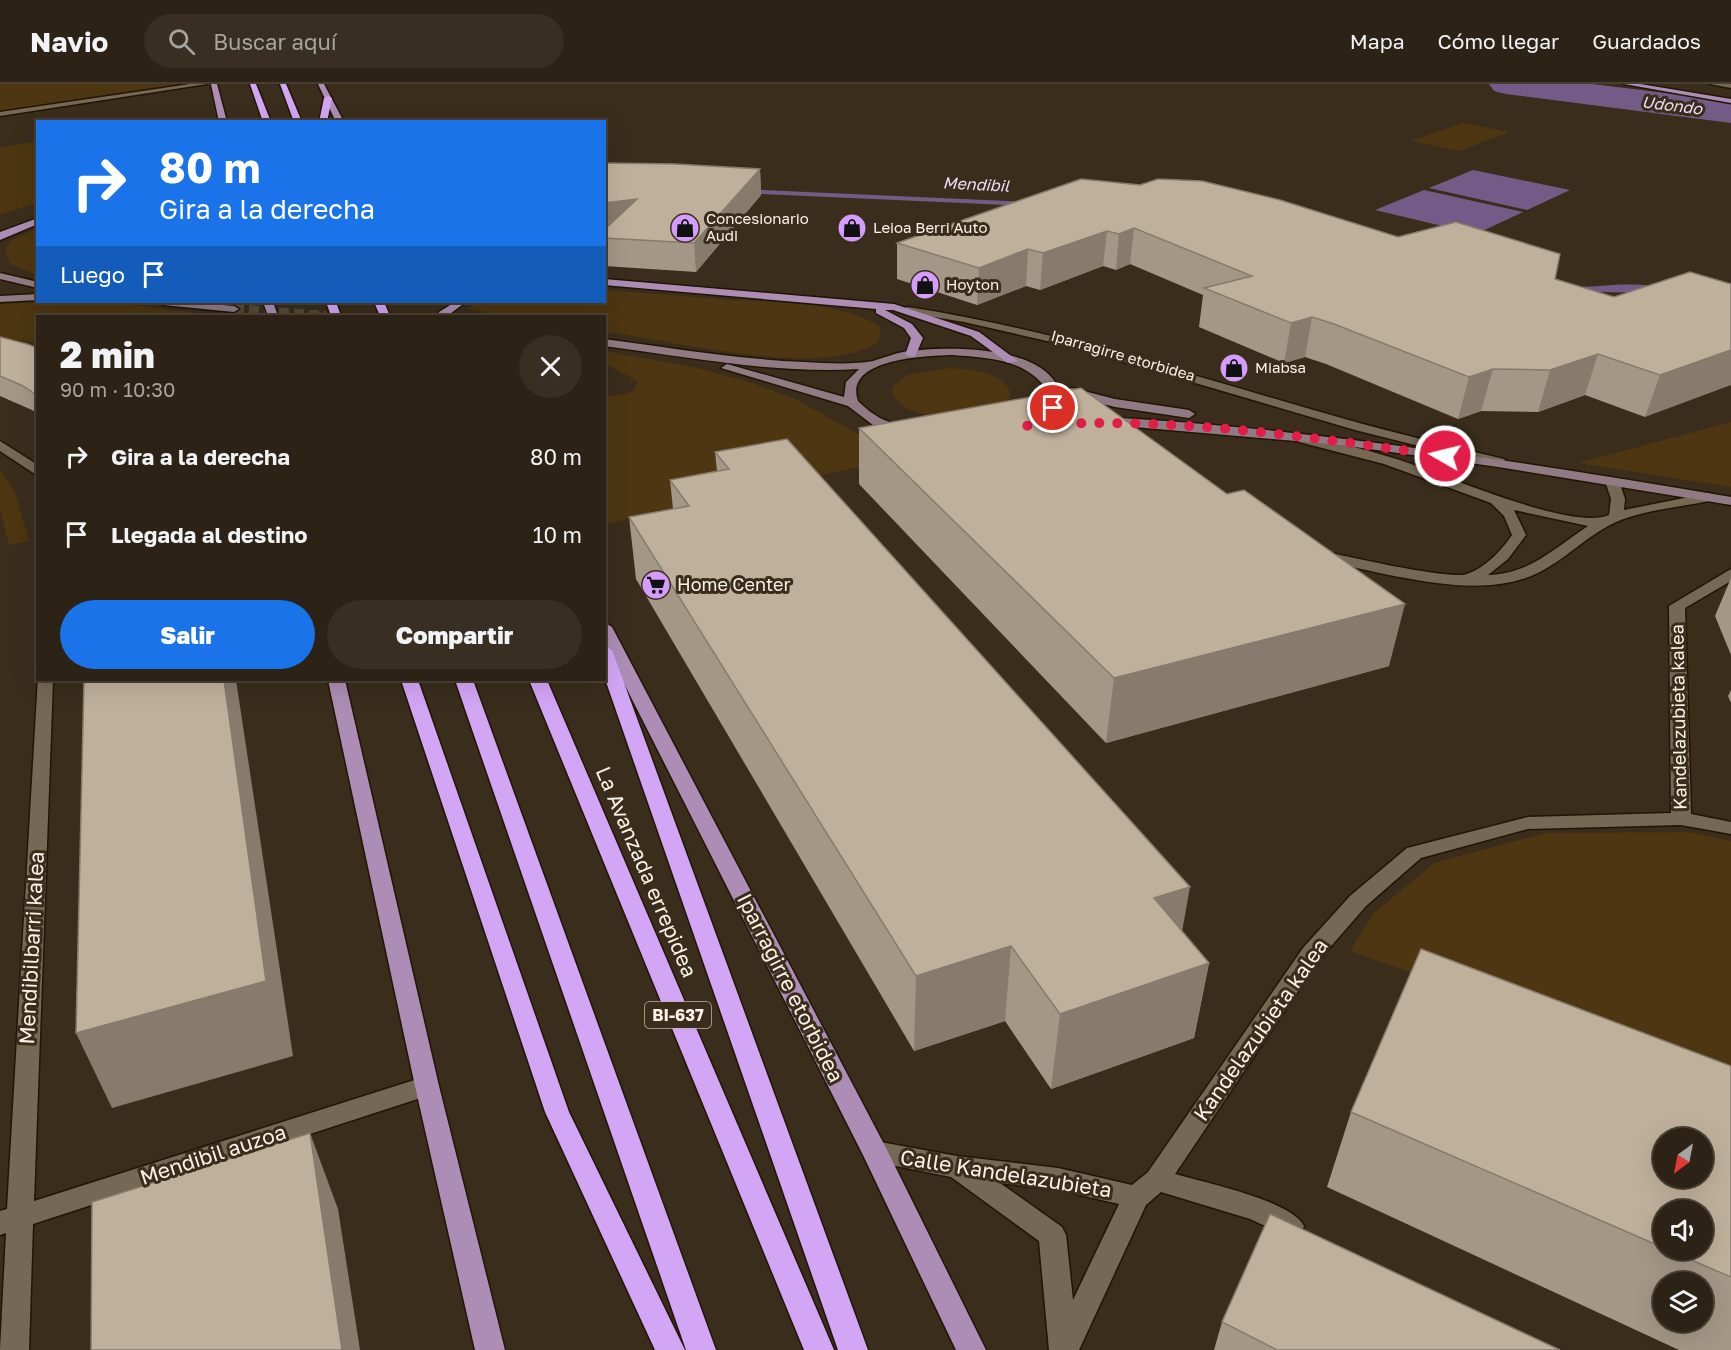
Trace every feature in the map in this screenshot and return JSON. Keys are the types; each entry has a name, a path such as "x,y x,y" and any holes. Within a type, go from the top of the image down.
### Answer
{"highway":[{"path":"253,84 266,120"},
{"path":"283,84 297,120"},
{"path":"323,120 328,98"},
{"path":"606,656 853,1350"},
{"path":"409,681 557,1112 670,1350"},
{"path":"464,681 701,1350"},
{"name":"La Avanzada errepidea","path":"537,681 819,1350"}],"main road":[{"path":"214,84 223,120"},
{"path":"321,84 339,120"},
{"path":"1627,84 1731,101"},
{"path":"214,114 220,107"},
{"path":"0,222 36,212"},
{"path":"0,237 8,231 36,222"},
{"path":"606,283 847,301 908,310 975,334 1012,361"},
{"path":"847,301 875,309 908,326 917,338 911,355"},
{"path":"443,315 460,303"},
{"name":"Iparragirre etorbidea","path":"606,631 875,1152 971,1350"},
{"path":"336,681 427,1086 490,1350"}],"street":[{"path":"0,114 204,84"},
{"path":"1713,84 1731,86"},
{"path":"0,276 36,285"},
{"path":"0,299 36,297"},
{"path":"173,303 234,309"},
{"name":"Iparragirre etorbidea","path":"908,310 968,318 1063,339 1340,422 1508,464"},
{"path":"606,343 789,366 824,368 879,363 911,355 963,353 1012,361 1039,373 1055,387 1116,403 1363,437 1731,501"},
{"path":"606,343 727,368 853,403"},
{"path":"879,363 861,373 850,385 849,394 861,412 892,426 936,435 984,435 1025,426 1062,423"},
{"path":"1025,426 1042,418 1053,408 1057,398 1055,387"},
{"path":"1093,422 1177,424 1277,433 1508,464"},
{"path":"1277,433 1389,461 1495,500 1539,513 1608,521 1709,497"},
{"path":"0,445 36,471"},
{"path":"1303,553 1466,581 1493,581 1517,577 1552,559 1608,521 1618,499 1612,481"},
{"path":"1466,581 1487,570 1501,559 1519,535 1510,514 1495,500"},
{"name":"Kandelazubieta kalea","path":"1681,819 1677,606 1731,574"},
{"name":"Mendibilbarri kalea","path":"14,1350 10,1220 44,681"},
{"name":"Kandelazubieta kalea","path":"1146,1188 1311,954 1358,901 1413,853 1528,823 1681,819 1731,828"},
{"name":"Mendibil auzoa","path":"10,1220 427,1086"},
{"name":"Calle Kandelazubieta","path":"875,1152 957,1167 1146,1188 1257,1209 1310,1235"},
{"path":"957,1167 1052,1235 1064,1348"},
{"name":"Calle Kandelazubieta","path":"1064,1348 1146,1188"}],"shaded area":[{"path":"0,84 188,84 0,112"},
{"path":"1463,123 1510,132 1459,151 1411,141"},
{"path":"36,141 36,203 0,215 0,148"},
{"path":"1473,170 1570,190 1527,210 1429,188"},
{"path":"1424,190 1523,212 1476,234 1375,210"},
{"path":"36,229 36,275 10,264 5,250 12,240"},
{"path":"606,290 810,305 849,313 881,328 879,340 856,352 825,357 788,358 707,349 606,332 606,315 484,315 483,311 467,309 477,303 606,303"},
{"path":"116,303 215,315 36,315 36,343 0,337 0,304"},
{"path":"606,351 693,367 750,382 797,400 865,438 941,453 774,485 607,524 606,396 622,395 634,390 638,381 606,365"},
{"path":"948,368 994,376 1008,387 1011,395 1007,402 979,409 946,415 930,415 915,412 902,405 892,393 893,386 908,375"},
{"path":"1731,422 1731,487 1578,463"},
{"path":"0,470 15,492 29,541 9,545 0,509"},
{"path":"1688,832 1731,841 1731,1086 1350,951 1374,913 1434,863 1545,833"}],"building":[{"path":"606,163 760,169 694,243 606,238 606,228 637,199 606,203"},
{"path":"1081,179 1140,185 1158,179 1202,181 1280,200 1398,237 1456,222 1560,254 1555,279 1614,297 1690,272 1731,284 1731,350 1660,375 1598,354 1550,370 1493,369 1469,377 1334,324 1312,317 1291,323 1204,288 1252,276 1134,228 1119,234 1107,231 1043,253 1028,249 979,268 897,243"},
{"path":"0,337 36,347 36,395 0,376"},
{"path":"1081,388 1227,494 1244,490 1405,604 1114,678 859,428"},
{"path":"787,439 1190,887 1154,898 1209,963 1060,1014 1011,946 916,976 629,517 689,506 670,480 729,469 715,452"},
{"path":"84,681 224,681 266,981 76,1033"},
{"path":"1421,949 1731,1066 1731,1277 1691,1260 1713,1260 1713,1200 1653,1200 1653,1243 1351,1112"},
{"path":"310,1133 342,1350 91,1350 92,1202"},
{"path":"1270,1214 1560,1350 1277,1350 1222,1322"}],"waterway":[{"name":"Udondo","path":"1506,84 1731,112"},
{"name":"Mendibil","path":"742,191 1030,204"},
{"name":"Mendibil","path":"1572,288 1580,290 1630,288 1658,290"}],"tunnel":[{"path":"234,309 313,315"}],"place":[{"name":"Concesionario Audi","path":"685,228"},
{"name":"Leioa Berri Auto","path":"852,228"},
{"name":"Hoyton","path":"925,285"},
{"name":"Miabsa","path":"1234,368"},
{"name":"Home Center","path":"656,585"}],"route":[{"path":"1053,408 1042,418 1025,426 1104,421 1177,424 1277,433 1445,456"}]}
